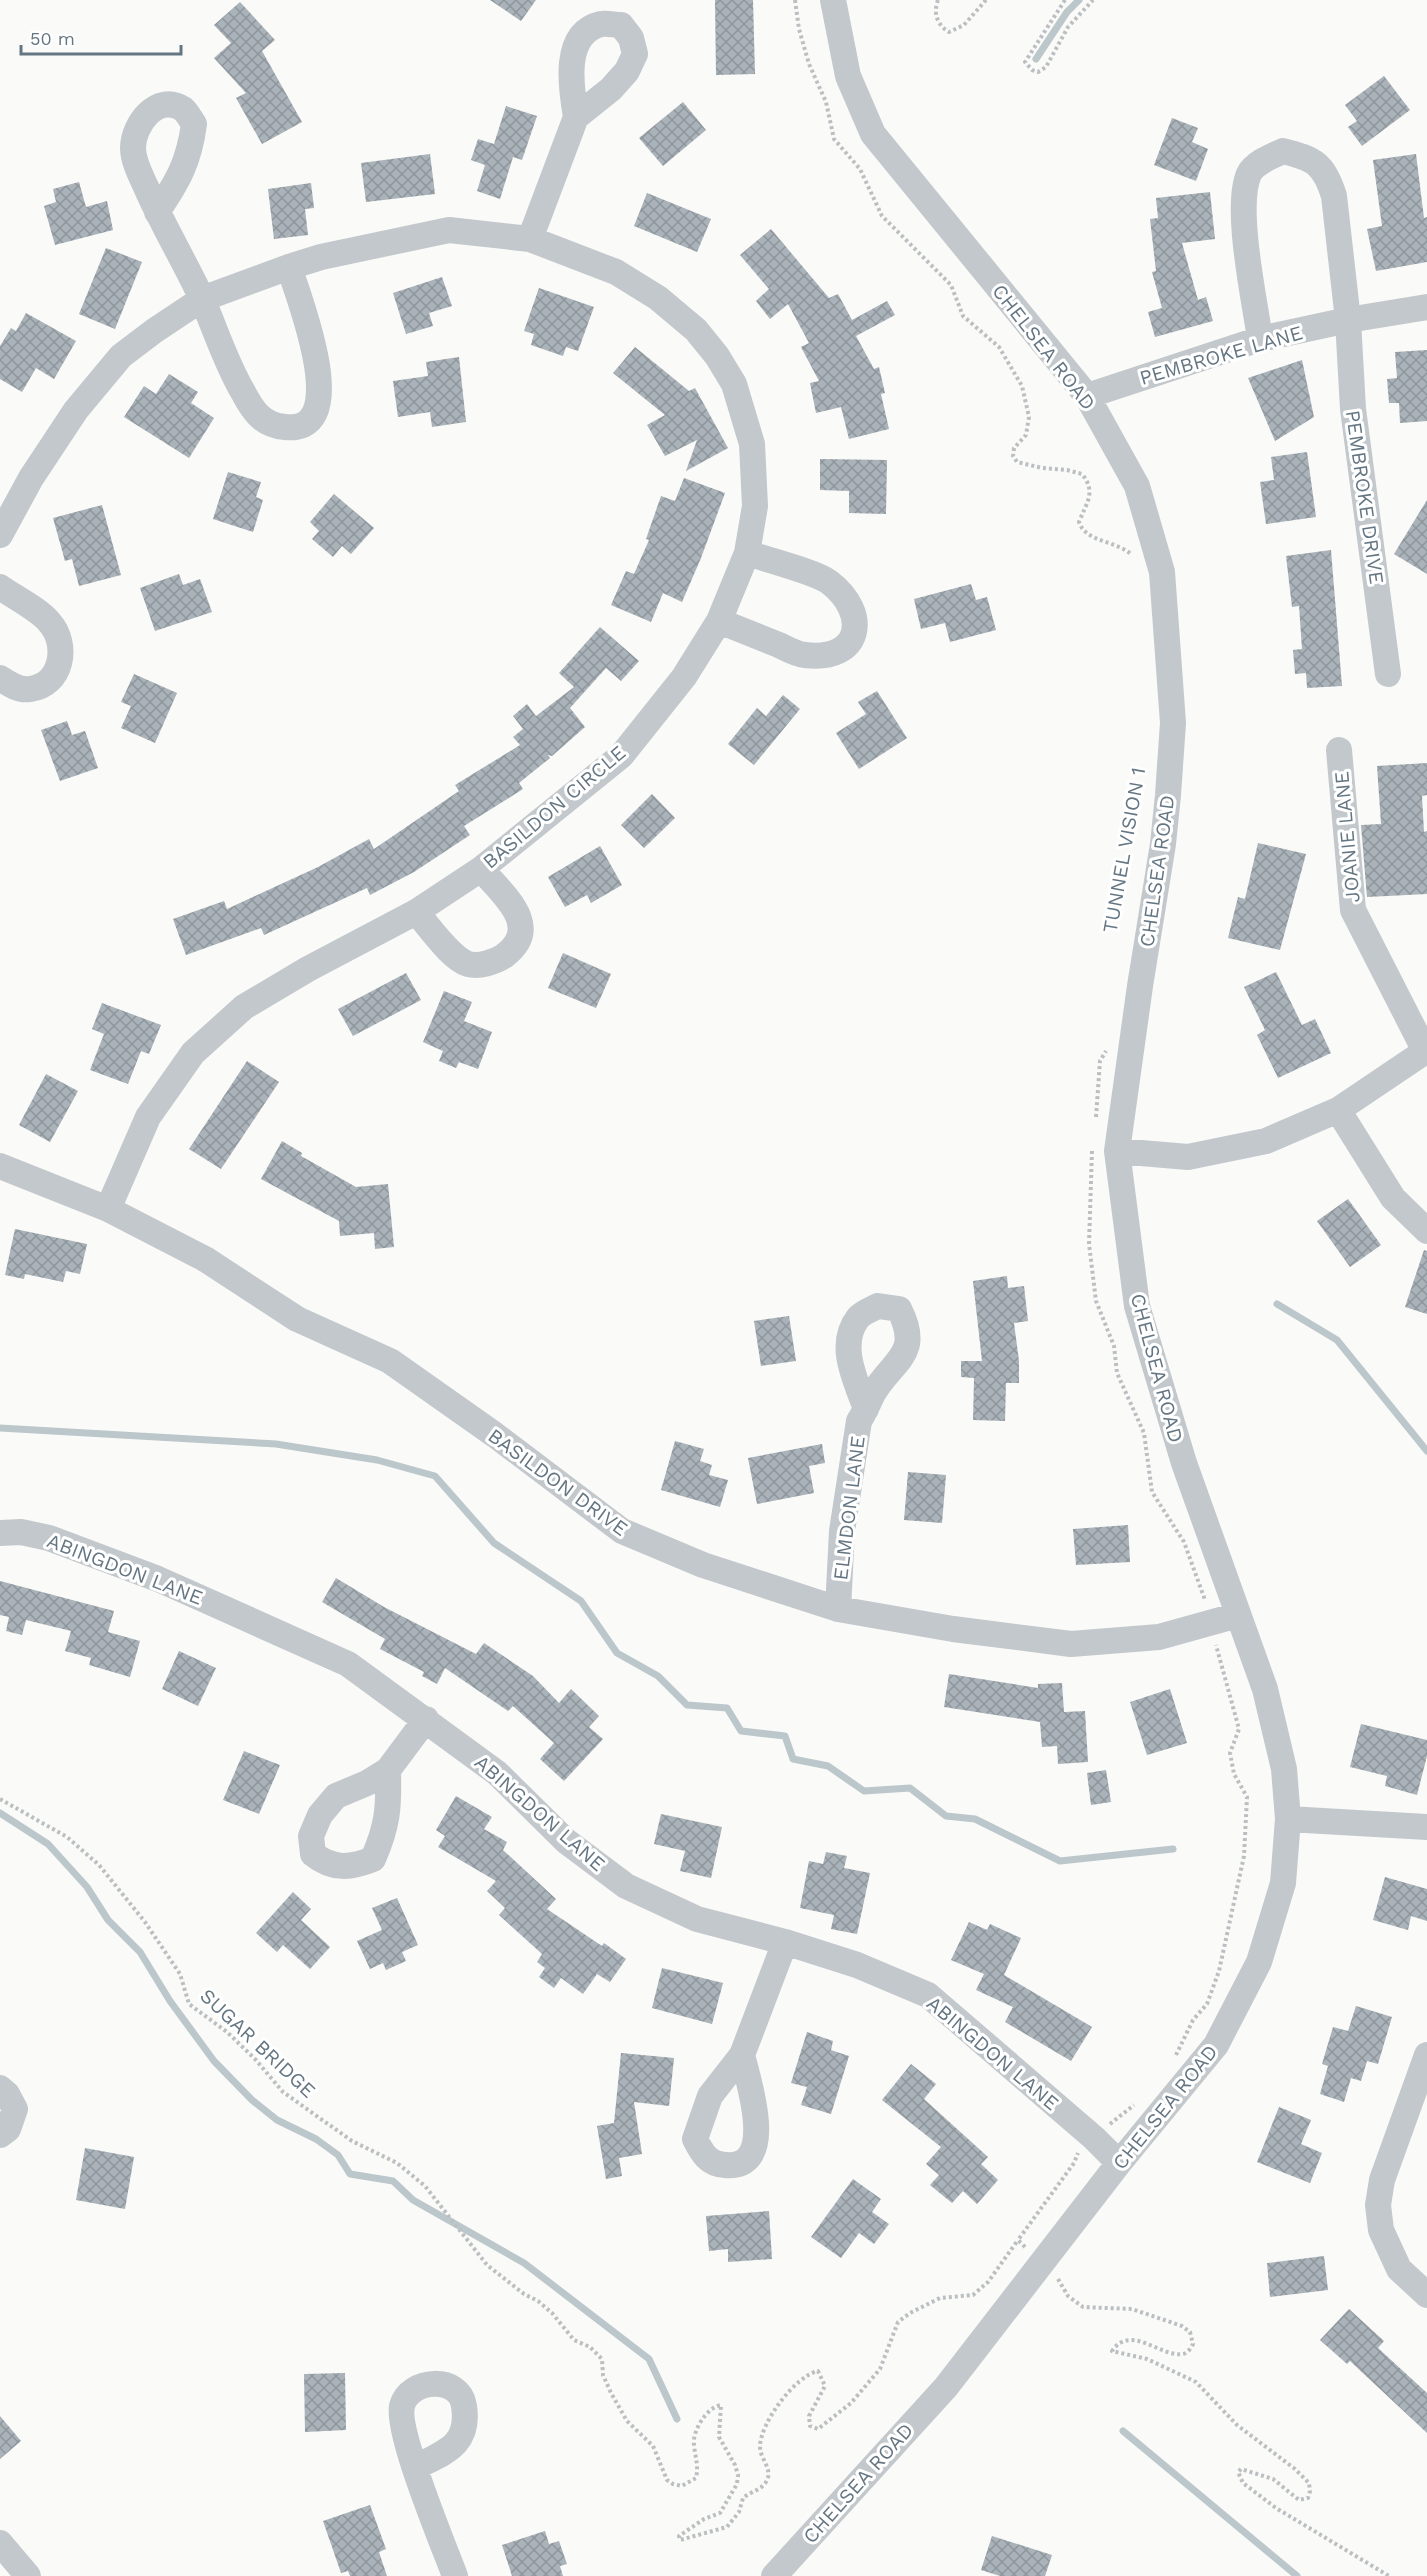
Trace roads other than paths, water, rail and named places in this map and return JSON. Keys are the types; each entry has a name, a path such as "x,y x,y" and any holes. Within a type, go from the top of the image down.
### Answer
{"street":[{"name":"CHELSEA ROAD","path":"774,2576 946,2387 1119,2163 1216,2045 1259,1962 1283,1883 1288,1819 1284,1768 1265,1689 1184,1463 1137,1306 1118,1151 1140,986 1163,844 1173,723 1162,572 1137,486 1087,396 873,134 848,76 833,0"},
{"path":"530,239 576,117"},
{"name":"PEMBROKE DRIVE","path":"1260,339 1242,213 1249,173 1263,161 1283,151 1317,162 1329,179 1334,196 1348,320 1353,409 1388,674"},
{"path":"157,212 202,299 234,377 255,414 273,426 295,428 310,420 318,402 320,378 316,355 290,267"},
{"name":"BASILDON CIRCLE","path":"0,535 31,478 76,410 121,356 202,299 321,257 449,230 530,239 616,272 658,298 696,330 717,356 734,384 752,444 755,506 747,553 719,621 684,677 621,756 481,869 416,912 308,969 244,1007 194,1053 148,1117 108,1209"},
{"name":"PEMBROKE LANE","path":"1087,396 1260,339 1348,320 1427,307"},
{"path":"719,621 803,655 821,656 836,652 849,645 855,634 856,621 852,608 827,580 747,553"},
{"path":"0,587 50,622 58,636 62,652 57,671 43,686 29,690 15,687 0,678"},
{"name":"JOANIE LANE","path":"1340,750 1353,910 1426,1050"},
{"path":"416,912 455,956 469,964 485,964 503,956 515,944 521,931 520,917 481,869"},
{"path":"1118,1151 1188,1157 1266,1141 1338,1110 1426,1050"},
{"path":"1338,1110 1393,1198 1427,1231"},
{"name":"BASILDON DRIVE","path":"0,1166 108,1209 205,1259 297,1319 390,1361 495,1435 621,1531 703,1565 838,1609 953,1629 1071,1644 1159,1637 1238,1615"},
{"name":"ELMDON LANE","path":"838,1609 842,1532 859,1421 866,1409"},
{"name":"ABINGDON LANE","path":"0,1533 21,1532 49,1538 158,1579 348,1664 497,1773 566,1841 626,1886 698,1919 785,1942 857,1965 928,1995 1094,2138 1119,2163"},
{"path":"388,1770 426,1719"},
{"path":"1288,1819 1427,1827"},
{"path":"742,2055 785,1942"},
{"path":"1427,2055 1382,2180 1378,2205 1381,2230 1399,2269 1427,2295"},
{"path":"0,2088 7,2094 15,2109 8,2129 0,2135"},
{"path":"416,2467 454,2576"},
{"path":"0,2543 28,2576"}],"waterway":[{"path":"1036,59 1067,12 1079,0"},
{"path":"1277,1304 1337,1340 1427,1451"},
{"path":"0,1428 276,1444 377,1460 435,1476 494,1543 581,1601 617,1653 658,1676 687,1705 727,1708 741,1731 785,1736 793,1759 828,1766 864,1791 910,1788 946,1816 975,1819 1060,1861 1173,1849"},
{"path":"0,1813 48,1844 87,1887 108,1920 140,1952 170,2001 214,2061 252,2100 277,2120 316,2139 338,2155 350,2174 393,2181 413,2200 524,2263 649,2359 677,2419"},
{"path":"1123,2431 1297,2576"}]}
